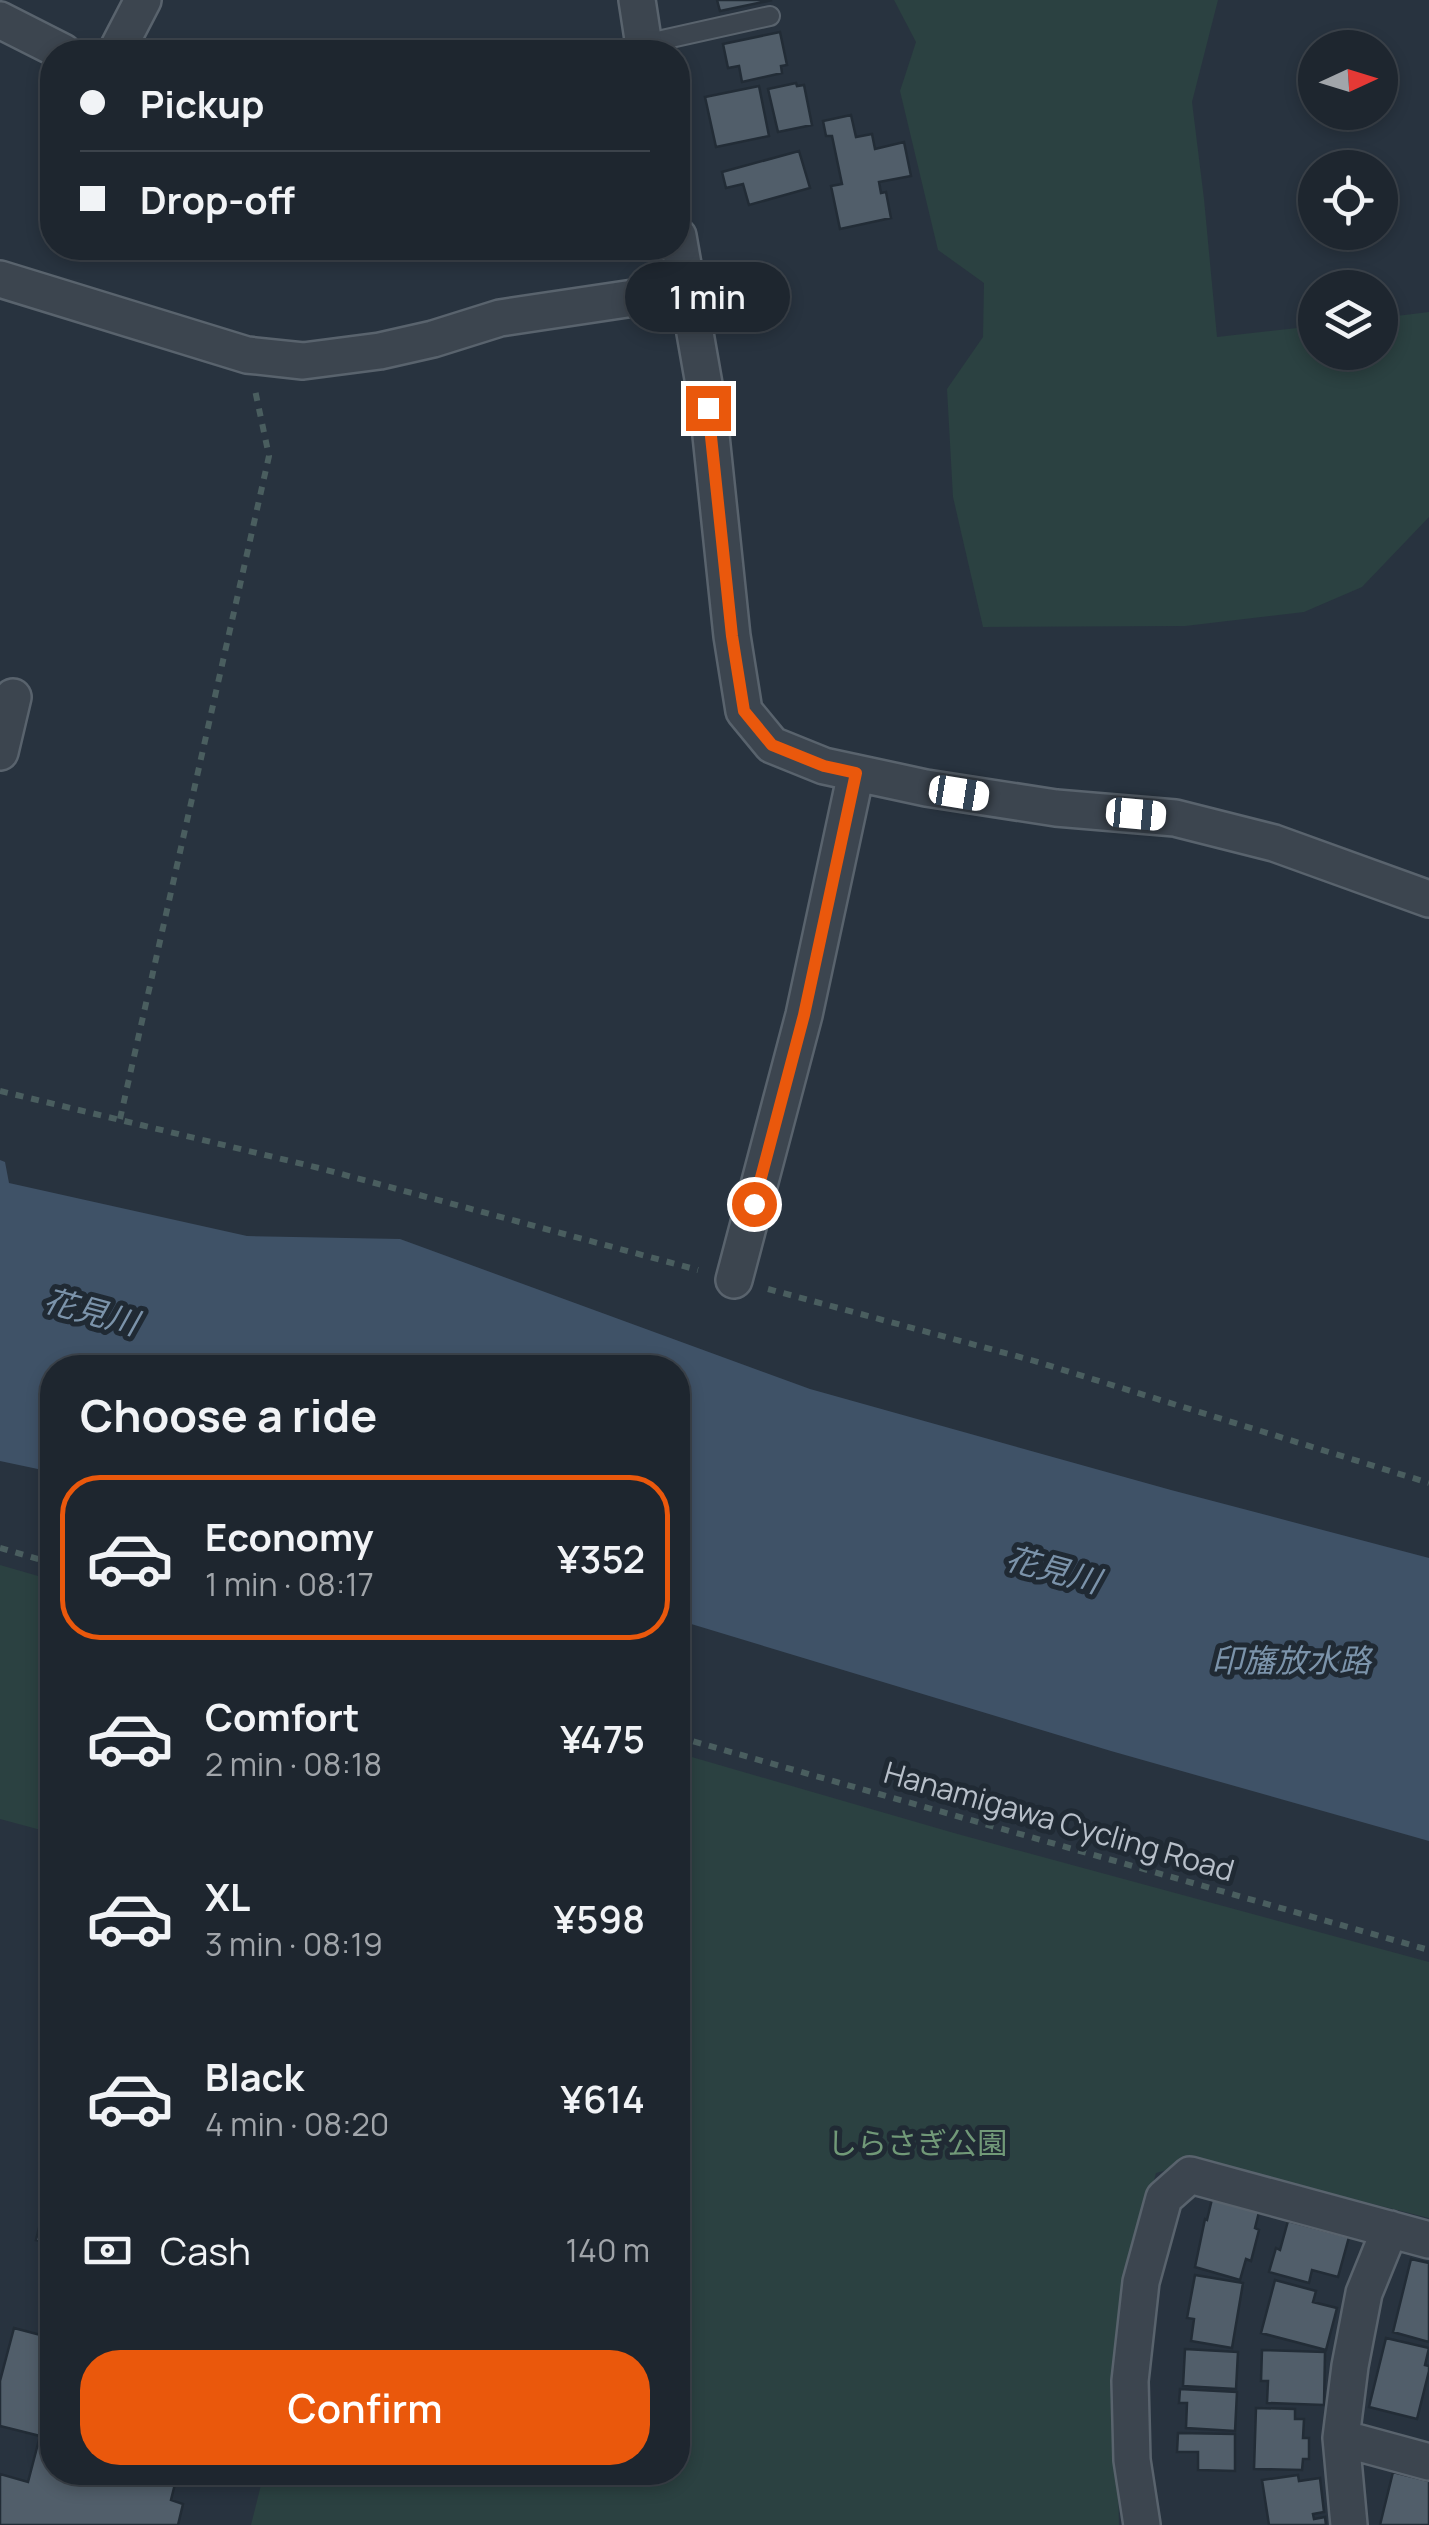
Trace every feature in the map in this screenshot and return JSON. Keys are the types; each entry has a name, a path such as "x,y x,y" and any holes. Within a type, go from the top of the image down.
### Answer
{"street":[{"path":"122,40 143,0"},
{"path":"637,0 643,40"},
{"path":"0,20 40,40"},
{"path":"682,260 708,408 732,636 744,711 772,745 824,766 926,788 1056,808 1175,818 1274,843 1429,899"},
{"path":"0,278 247,355 316,361 433,339 500,318 687,290"},
{"path":"0,752 13,698"},
{"path":"734,1280 804,1015 856,773"},
{"path":"1142,2525 1132,2460 1130,2381 1141,2282 1164,2198 1190,2175 1429,2240"},
{"path":"1349,2525 1341,2438 1350,2366 1364,2292 1390,2230"},
{"path":"1341,2438 1429,2462"}],"lane":[{"path":"676,40 770,16"}],"path":[{"path":"120,1119 269,456 247,355"},
{"path":"0,1548 40,1560"},
{"name":"Hanamigawa Cycling Road","path":"690,1740 1429,1950"}],"green space":[{"path":"894,0 1218,0 1192,102 1217,337 1298,328 1298,370 1398,370 1398,316 1429,312 1429,517 1362,587 1304,612 1185,626 983,627 953,497 947,389 983,337 984,283 938,250 900,91 916,42"},
{"path":"0,1565 40,1577 40,1830 0,1819"},
{"name":"しらさぎ公園","path":"690,1756 1429,1962 1429,2218 1199,2161 1156,2173 1119,2304 1119,2525 251,2525 261,2485 690,2485"}],"water":[{"name":"印旛放水路","path":"0,1160 5,1162 9,1183 247,1236 400,1239 810,1389 1429,1558 1429,1841 1111,1751 690,1624 690,1355 40,1355 40,1469 0,1461"}],"building":[{"path":"717,0 772,0 720,11"},
{"path":"780,32 787,65 781,66 782,73 742,82 739,66 728,68 723,44"},
{"path":"804,85 812,125 778,132 768,89"},
{"path":"759,86 769,136 716,147 705,97"},
{"path":"851,115 856,137 872,134 875,149 904,142 911,176 879,182 881,193 886,192 891,218 840,229 831,186 842,184 832,136 826,136 823,121"},
{"path":"799,151 810,188 749,205 743,184 726,188 722,172"},
{"path":"1212,2199 1259,2212 1251,2261 1246,2259 1240,2280 1195,2267"},
{"path":"1288,2221 1349,2237 1338,2277 1312,2270 1309,2283 1269,2272"},
{"path":"1411,2259 1429,2263 1429,2342 1393,2332"},
{"path":"1195,2275 1243,2283 1232,2348 1191,2341 1194,2319 1187,2318"},
{"path":"1275,2280 1316,2291 1313,2302 1337,2308 1326,2350 1261,2333"},
{"path":"14,2328 40,2335 40,2436 0,2426 0,2381"},
{"path":"1386,2338 1429,2348 1425,2365 1429,2371 1417,2419 1369,2407"},
{"path":"1185,2349 1238,2352 1236,2389 1183,2386"},
{"path":"1262,2350 1325,2352 1324,2405 1267,2403 1268,2381 1261,2381"},
{"path":"1180,2389 1237,2392 1235,2431 1186,2428 1187,2403 1179,2403"},
{"path":"1256,2408 1295,2409 1295,2419 1304,2419 1303,2438 1309,2438 1309,2459 1303,2459 1302,2470 1254,2469"},
{"path":"1178,2433 1235,2434 1235,2471 1198,2470 1198,2452 1177,2452"},
{"path":"40,2436 40,2485 175,2485 171,2500 183,2504 178,2525 0,2525 0,2474 28,2482"},
{"path":"1393,2472 1429,2481 1429,2525 1380,2525"},
{"path":"1298,2475 1299,2481 1320,2478 1324,2512 1313,2514 1314,2519 1325,2517 1326,2525 1269,2525 1262,2480"}],"route":[{"path":"708,408 732,636 744,711 772,745 824,766 856,773 804,1015 754,1204"}],"water label":[{"name":"花見川","path":"91,1312"},
{"name":"花見川","path":"1053,1570"}]}
